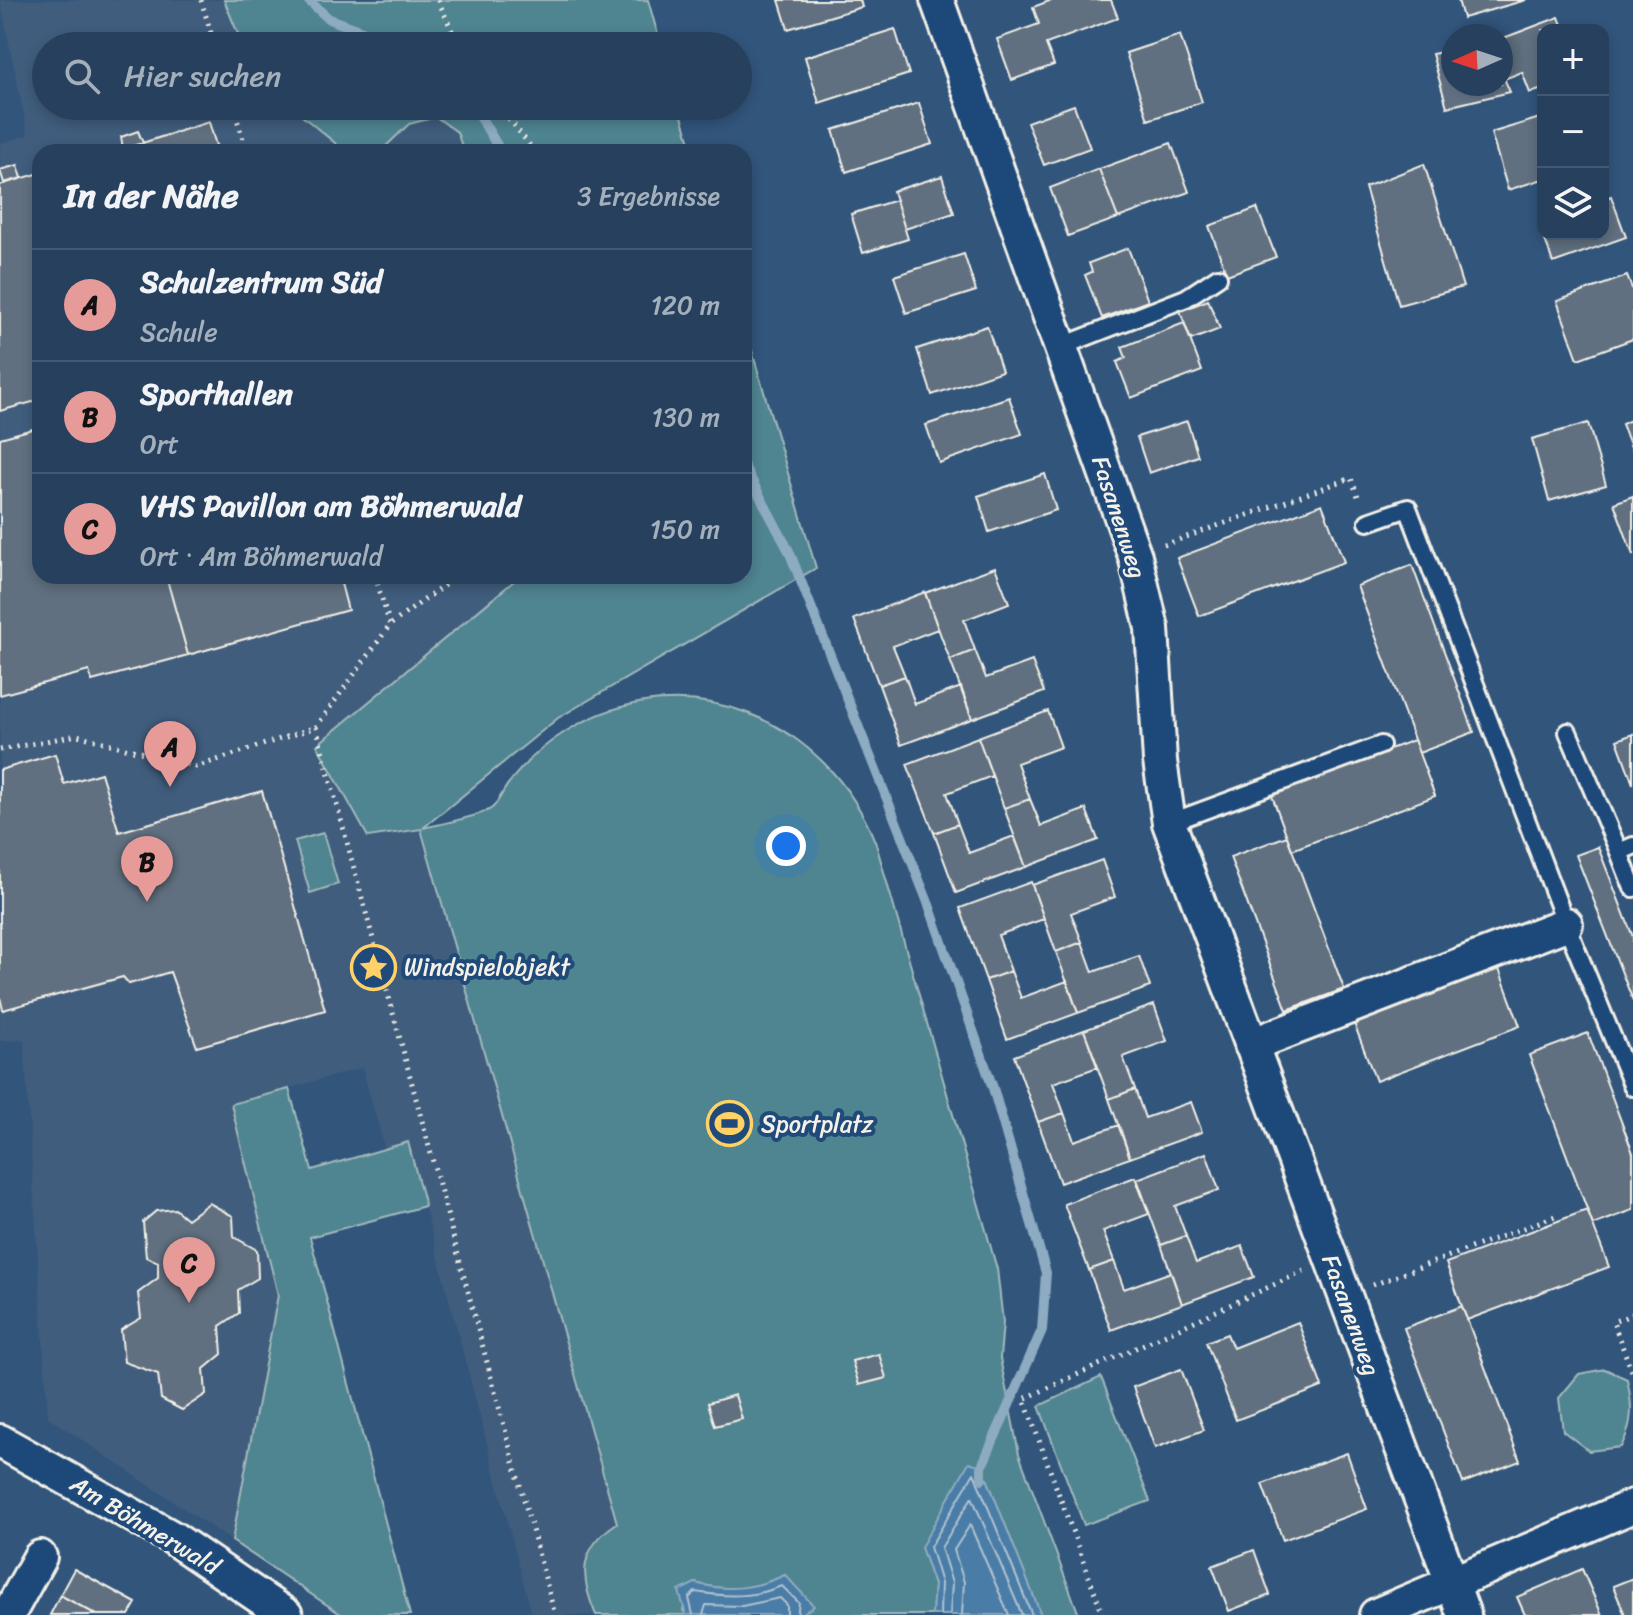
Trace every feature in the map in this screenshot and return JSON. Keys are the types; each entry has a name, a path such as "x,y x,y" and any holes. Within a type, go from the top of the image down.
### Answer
{"street":[{"name":"Fasanenweg","path":"937,0 1135,556 1152,628 1160,761 1169,823 1458,1600"},
{"path":"1251,1045 1566,924"},
{"name":"Am Böhmerwald","path":"0,1441 173,1538 286,1615"},
{"path":"1376,1615 1458,1600 1633,1506"},
{"path":"8,1615 40,1557"}],"lane":[{"path":"1060,347 1186,298 1218,277"},
{"path":"1368,522 1408,508 1566,924 1633,1087"},
{"path":"1568,732 1626,849 1633,888"},
{"path":"1169,823 1381,745"}],"path":[{"path":"201,0 211,32"},
{"path":"438,0 453,32"},
{"path":"237,120 245,144"},
{"path":"510,120 529,144"},
{"path":"1135,556 1351,478 1368,522"},
{"path":"377,584 390,625"},
{"path":"0,750 77,735 196,767 316,727 390,625 446,584"},
{"path":"316,727 555,1615"},
{"path":"1344,1296 1555,1216"},
{"path":"1103,1615 1024,1399 1330,1259"},
{"path":"1633,1314 1613,1322 1633,1374"}],"shaded area":[{"path":"0,0 224,0 237,32 32,32 32,120 307,120 336,144 32,144 32,584 510,584 318,745 368,837 420,829 617,1524 600,1534 589,1550 589,1598 596,1615 532,1615 408,1143 385,1149 362,1068 232,1104 278,1295 232,1541 48,1417 24,1040 0,1041 0,143 28,135"},
{"path":"440,120 457,132 461,144 388,144 409,124"}],"green space":[{"path":"224,0 648,0 657,32 237,32"},
{"path":"307,120 424,120 409,124 388,144 336,144"},
{"path":"440,120 683,120 691,144 461,144 457,132"},
{"name":"Sportplatz","path":"752,351 816,568 558,718 423,828 470,817 492,808 529,761 568,730 613,709 660,700 705,702 749,714 789,734 824,763 854,800 876,844 997,1269 1003,1322 1000,1358 1019,1454 1079,1615 1041,1615 982,1466 921,1547 934,1585 932,1615 800,1615 813,1606 785,1575 740,1588 718,1588 695,1583 683,1610 686,1615 596,1615 587,1588 586,1564 595,1542 617,1523 421,829 368,837 317,745 510,584 752,584"},
{"path":"323,833 338,884 310,893 295,841"},
{"path":"289,1089 312,1170 408,1142 425,1206 310,1237 410,1615 342,1615 232,1541 278,1295 231,1104"},
{"path":"1605,1369 1627,1379 1630,1422 1621,1447 1589,1451 1563,1431 1559,1398 1579,1374"},
{"path":"1101,1377 1150,1501 1084,1525 1039,1406"}],"water":[{"path":"969,1462 982,1466 1041,1615 932,1615 934,1585 921,1547"},
{"path":"785,1575 814,1606 800,1615 686,1615 679,1591 695,1583 718,1588 751,1586"}],"building":[{"path":"779,0 860,0 862,7 788,29"},
{"path":"1052,0 1111,0 1118,18 1046,44 1054,65 1012,80 997,39 1039,24 1033,7"},
{"path":"1458,0 1526,0 1463,18"},
{"path":"1559,17 1562,24 1541,24"},
{"path":"1537,25 1537,91 1530,93 1522,72 1513,76 1513,34"},
{"path":"895,29 909,74 819,103 805,57"},
{"path":"1180,35 1202,102 1148,120 1126,53"},
{"path":"1441,52 1441,86 1432,54"},
{"path":"1444,96 1493,96 1447,107"},
{"path":"919,103 932,144 846,172 833,130"},
{"path":"1074,105 1090,148 1044,165 1027,122"},
{"path":"1537,119 1537,181 1508,190 1491,133"},
{"path":"209,122 216,144 139,144"},
{"path":"138,131 143,143 122,144 121,137"},
{"path":"1171,143 1189,192 1118,218 1099,169"},
{"path":"1424,164 1463,287 1399,305 1365,187"},
{"path":"18,165 22,178 4,183 0,170"},
{"path":"1099,169 1118,218 1068,236 1050,188"},
{"path":"32,175 32,402 0,411 0,185"},
{"path":"942,176 954,213 905,229 893,191"},
{"path":"1609,197 1626,237 1553,263 1545,240 1609,240"},
{"path":"896,200 908,239 863,253 851,214"},
{"path":"1257,208 1276,257 1227,275 1209,226"},
{"path":"1128,248 1148,301 1102,318 1085,275 1092,272 1089,263"},
{"path":"964,254 976,291 906,313 894,276"},
{"path":"1627,276 1633,291 1633,339 1578,359 1557,301"},
{"path":"1208,300 1220,329 1191,340 1180,311"},
{"path":"1184,323 1202,371 1131,398 1117,362 1126,358 1122,347"},
{"path":"987,326 1002,371 932,395 917,349"},
{"path":"1009,397 1022,434 939,463 926,425"},
{"path":"1633,419 1633,452 1622,424"},
{"path":"1187,421 1198,456 1149,473 1137,437"},
{"path":"1588,423 1606,485 1549,501 1532,439"},
{"path":"32,429 32,584 168,584 188,655 92,681 89,671 0,695 0,438"},
{"path":"1045,474 1056,510 989,532 978,496"},
{"path":"1633,496 1633,555 1614,503"},
{"path":"1322,504 1344,562 1199,616 1177,558"},
{"path":"1412,565 1474,732 1419,753 1357,586"},
{"path":"995,567 1009,603 964,620 975,650 950,660 925,593"},
{"path":"168,584 341,584 348,610 188,655"},
{"path":"925,592 938,629 893,646 905,676 879,685 854,619"},
{"path":"975,650 986,678 1032,661 1044,692 972,719 950,660"},
{"path":"905,676 915,704 961,687 972,719 901,745 879,685"},
{"path":"1048,711 1061,747 1017,763 1030,799 1004,808 978,737"},
{"path":"1633,734 1633,784 1617,740"},
{"path":"978,737 992,776 947,793 958,824 934,833 907,764"},
{"path":"1414,740 1435,796 1292,850 1271,793"},
{"path":"55,754 64,784 101,773 119,832 262,791 325,1010 197,1047 170,972 129,984 123,977 3,1010 0,997 0,770"},
{"path":"1030,799 1041,826 1086,809 1098,840 1026,867 1004,808"},
{"path":"958,824 969,853 1014,836 1026,867 956,893 934,833"},
{"path":"1287,836 1344,989 1287,1010 1230,857"},
{"path":"1598,847 1633,937 1633,1001 1576,855"},
{"path":"1102,860 1115,897 1071,913 1082,942 1056,952 1032,885"},
{"path":"1031,882 1044,919 998,935 1011,971 986,980 960,908"},
{"path":"1082,942 1093,972 1139,956 1150,987 1078,1013 1056,952"},
{"path":"1499,969 1520,1026 1376,1081 1354,1023"},
{"path":"1011,971 1021,998 1067,981 1078,1013 1007,1039 986,980"},
{"path":"1154,1005 1167,1041 1123,1057 1135,1089 1109,1099 1084,1030"},
{"path":"1084,1030 1098,1067 1053,1083 1064,1113 1038,1122 1014,1056"},
{"path":"1588,1033 1633,1153 1633,1210 1593,1225 1529,1055"},
{"path":"1135,1089 1145,1118 1191,1102 1202,1132 1130,1158 1109,1099"},
{"path":"1064,1113 1074,1141 1119,1125 1130,1158 1060,1183 1038,1122"},
{"path":"1206,1153 1219,1190 1175,1206 1186,1236 1161,1245 1137,1179"},
{"path":"1135,1177 1149,1214 1103,1231 1114,1261 1089,1270 1064,1204"},
{"path":"209,1203 233,1216 234,1237 257,1250 258,1278 238,1290 239,1313 220,1326 222,1354 204,1369 206,1394 182,1410 161,1399 158,1374 124,1362 121,1330 141,1318 138,1293 158,1278 158,1262 146,1257 143,1222 156,1211 175,1209 187,1219"},
{"path":"1587,1210 1609,1267 1467,1320 1446,1263"},
{"path":"1186,1236 1196,1263 1242,1246 1254,1277 1182,1304 1161,1245"},
{"path":"1114,1261 1124,1289 1171,1272 1182,1304 1111,1330 1089,1270"},
{"path":"1462,1306 1520,1461 1463,1483 1404,1328"},
{"path":"1298,1322 1322,1387 1236,1420 1206,1342 1227,1334 1233,1348"},
{"path":"879,1354 886,1378 859,1385 852,1361"},
{"path":"1181,1369 1204,1430 1155,1448 1133,1387"},
{"path":"735,1395 742,1419 715,1426 708,1403"},
{"path":"1347,1453 1367,1509 1283,1540 1262,1484"},
{"path":"1254,1550 1270,1595 1229,1611 1212,1566"},
{"path":"74,1569 136,1603 129,1615 97,1615 60,1595"},
{"path":"1582,1569 1602,1615 1525,1615 1517,1597"},
{"path":"1633,1578 1633,1615 1625,1615 1613,1586"},
{"path":"60,1595 97,1615 50,1615"}],"waterway":[{"path":"308,0 329,19 364,32"},
{"path":"482,120 496,144"},
{"path":"752,481 789,551 929,905 993,1088 1046,1273 1042,1330 982,1466 982,1479"}],"place":[{"name":"Schulzentrum Süd","path":"170,787"},
{"name":"Sporthallen","path":"147,902"},
{"name":"Windspielobjekt","path":"373,967"},
{"name":"Sportplatz","path":"730,1124"},
{"name":"VHS Pavillon am Böhmerwald","path":"189,1303"}]}
